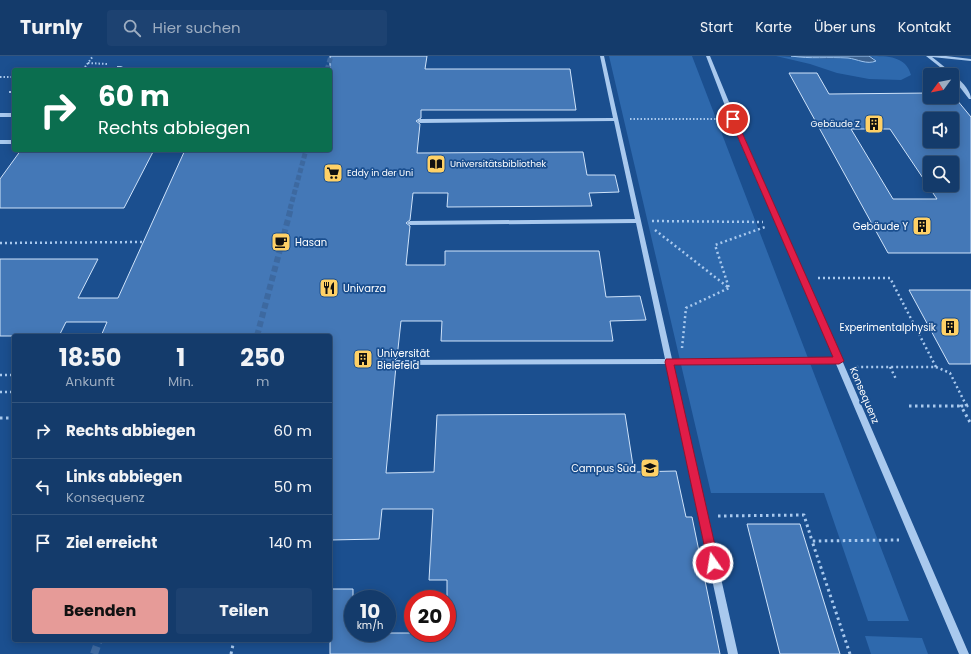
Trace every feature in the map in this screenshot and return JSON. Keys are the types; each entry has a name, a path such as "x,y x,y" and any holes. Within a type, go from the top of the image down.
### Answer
{"street":[{"path":"602,56 641,221 669,362 733,654"},
{"name":"Konsequenz","path":"708,56 733,119 779,222 964,654"},
{"path":"928,56 953,75 971,98"},
{"path":"933,56 971,60"},
{"path":"0,108 1,115 12,115"},
{"path":"420,121 616,119"},
{"path":"0,137 12,137"},
{"path":"0,142 12,142"},
{"path":"410,222 641,221"},
{"path":"397,363 681,362 840,364"}],"path":[{"path":"84,68 93,56"},
{"path":"88,63 102,63"},
{"path":"0,77 12,77"},
{"path":"616,119 733,119"},
{"path":"641,221 779,222"},
{"path":"641,221 729,288"},
{"path":"729,288 715,245 779,222"},
{"path":"0,242 144,242"},
{"path":"803,278 890,278 936,367"},
{"path":"681,362 686,308 729,288"},
{"path":"840,364 890,367 936,367 950,373 967,406 909,406"},
{"path":"890,367 896,379"},
{"path":"0,375 12,375"},
{"path":"0,392 12,392"},
{"path":"961,406 971,424"},
{"path":"0,418 12,418"},
{"path":"728,516 804,515 850,654"},
{"path":"812,542 916,540"},
{"path":"231,654 234,642"}],"shaded area":[{"path":"609,56 692,56 909,621 868,621 824,493 711,493"},
{"path":"776,56 827,59 850,58 872,63 874,58 869,56 883,56 895,58 901,61 909,69 911,75 901,80 869,79 837,73 810,64"},
{"path":"791,56 869,56 876,61 869,62 848,58"},
{"path":"865,636 922,638 928,654 871,654"}],"building":[{"name":"Universität Bielefeld","path":"330,56 427,56 425,69 570,69 576,110 421,110 421,118 416,121 420,124 417,153 583,152 587,175 615,175 619,192 589,193 592,206 447,207 448,193 413,193 410,220 406,223 410,226 406,265 445,265 445,251 599,251 606,297 640,296 646,320 610,321 613,341 441,341 442,321 401,321 397,358 392,363 396,366 386,473 434,472 437,415 625,414 634,472 676,471 686,517 692,517 720,654 330,654 330,642 332,642 332,589 353,589 344,590 344,642 396,642 396,633 404,633 404,642 456,642 456,590 447,590 447,580 429,580 433,509 382,509 379,539 332,540 332,334 102,334 107,322 66,322 60,334 12,334 12,336 0,336 0,259 98,259 78,298 118,298 184,152 332,152 332,68 330,68"},
{"path":"789,73 817,73 829,94 923,93 923,104 959,104 959,102 971,117 971,253 888,253","holes":["851,129 890,129 923,178 923,156 959,156 959,192 932,192 937,199 893,199"]},
{"path":"20,152 153,152 124,208 0,208 0,179"},
{"name":"Experimentalphysik","path":"909,290 971,290 971,364 949,364"},
{"path":"747,524 800,524 840,654 780,654"}],"tunnel":[{"path":"328,68 331,56"},
{"path":"290,209 305,152"},
{"path":"258,334 291,208"},
{"path":"94,654 98,642"}],"place":[{"name":"Gebäude Z","path":"874,124"},
{"name":"Universitätsbibliothek","path":"436,164"},
{"name":"Eddy in der Uni","path":"333,173"},
{"name":"Gebäude Y","path":"922,226"},
{"name":"Hasan","path":"281,242"},
{"name":"Univarza","path":"329,288"},
{"name":"Experimentalphysik","path":"950,327"},
{"name":"Universität Bielefeld","path":"363,359"},
{"name":"Campus Süd","path":"650,468"}],"route":[{"path":"713,563 669,362 839,361 733,119"}]}
